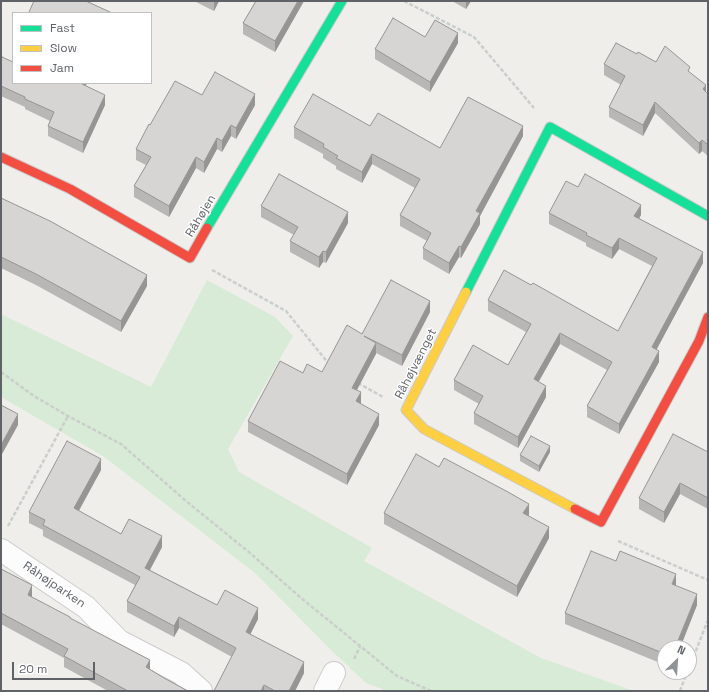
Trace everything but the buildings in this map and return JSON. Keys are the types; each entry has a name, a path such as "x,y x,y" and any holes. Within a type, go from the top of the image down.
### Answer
{"street":[{"name":"Råhøjen","path":"190,258 342,1"},
{"path":"550,127 708,216"},
{"name":"Råhøjvænget","path":"550,127 406,410 424,429 601,522"},
{"path":"1,157 70,189 190,258"},
{"path":"601,522 699,341 708,317"},
{"name":"Råhøjparken","path":"3,540 86,607 118,641 181,673 201,691"}],"path":[{"path":"404,1 474,37 550,127"},
{"path":"190,258 286,311 333,368"},
{"path":"1,372 34,396 121,444 186,502 250,553 301,598 396,676 431,691 435,691"},
{"path":"353,380 406,410"},
{"path":"3,540 68,416"},
{"path":"601,522 611,538 708,580"},
{"path":"697,648 708,620"},
{"path":"680,691 684,680"}],"green space":[{"path":"207,280 275,317 293,336 228,449 239,472 372,548 364,561 541,658 634,691 387,691 366,683 255,573 103,456 1,397 1,314 151,387"}],"traffic: fast":[{"path":"207,228 342,1"},
{"path":"466,292 550,127 708,216"}],"traffic: slow":[{"path":"466,292 406,410 424,429 575,509"}],"traffic: jam":[{"path":"1,157 70,189 190,258 207,228"},
{"path":"575,509 601,522 699,341 708,317"}]}
